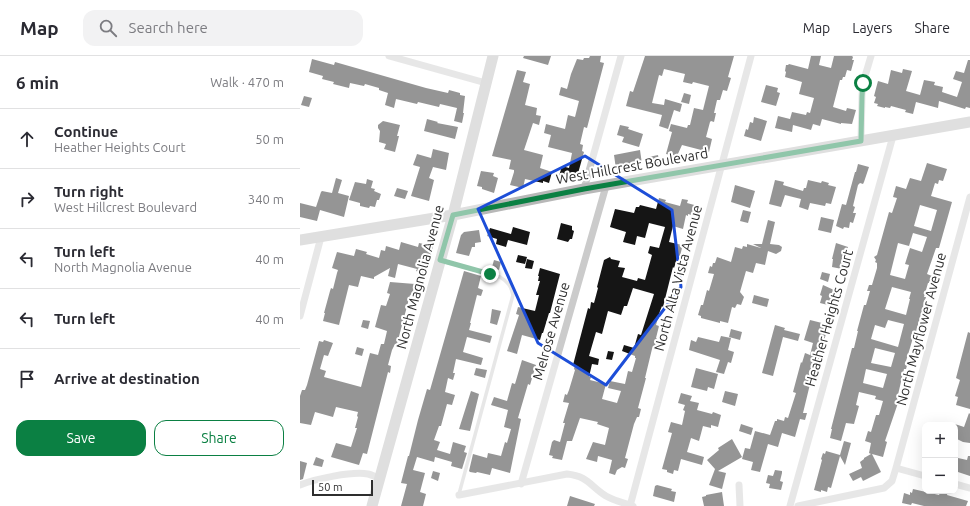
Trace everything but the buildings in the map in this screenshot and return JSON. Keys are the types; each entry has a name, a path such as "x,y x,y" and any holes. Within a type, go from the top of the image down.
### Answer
{"street":[{"path":"389,56 486,83"},
{"name":"North Magnolia Avenue","path":"372,506 453,215 493,56"},
{"path":"584,189 621,56"},
{"name":"North Alta Vista Avenue","path":"631,506 751,56"},
{"path":"861,141 863,83 871,56"},
{"name":"West Hillcrest Boulevard","path":"300,240 453,215 584,189 970,122"},
{"name":"Heather Heights Court","path":"790,506 893,136"},
{"name":"Melrose Avenue","path":"521,484 606,186"},
{"name":"North Mayflower Avenue","path":"798,506 884,488 892,481 970,197"},
{"path":"300,316 321,237"},
{"path":"896,468 922,475"},
{"path":"300,485 334,477 357,474 367,474 380,478"},
{"path":"459,495 567,474 577,475 586,480 604,495 613,500 631,506"},
{"path":"739,485 740,506"},
{"path":"958,485 970,488"}],"lane":[{"path":"440,260 500,277 507,281 512,289 513,295 459,495"}],"highlighted area":[{"path":"585,156 672,210 681,287 606,385 538,343 478,209"}],"route":[{"path":"490,274 440,260 453,215 584,189 861,141 863,83"}]}
